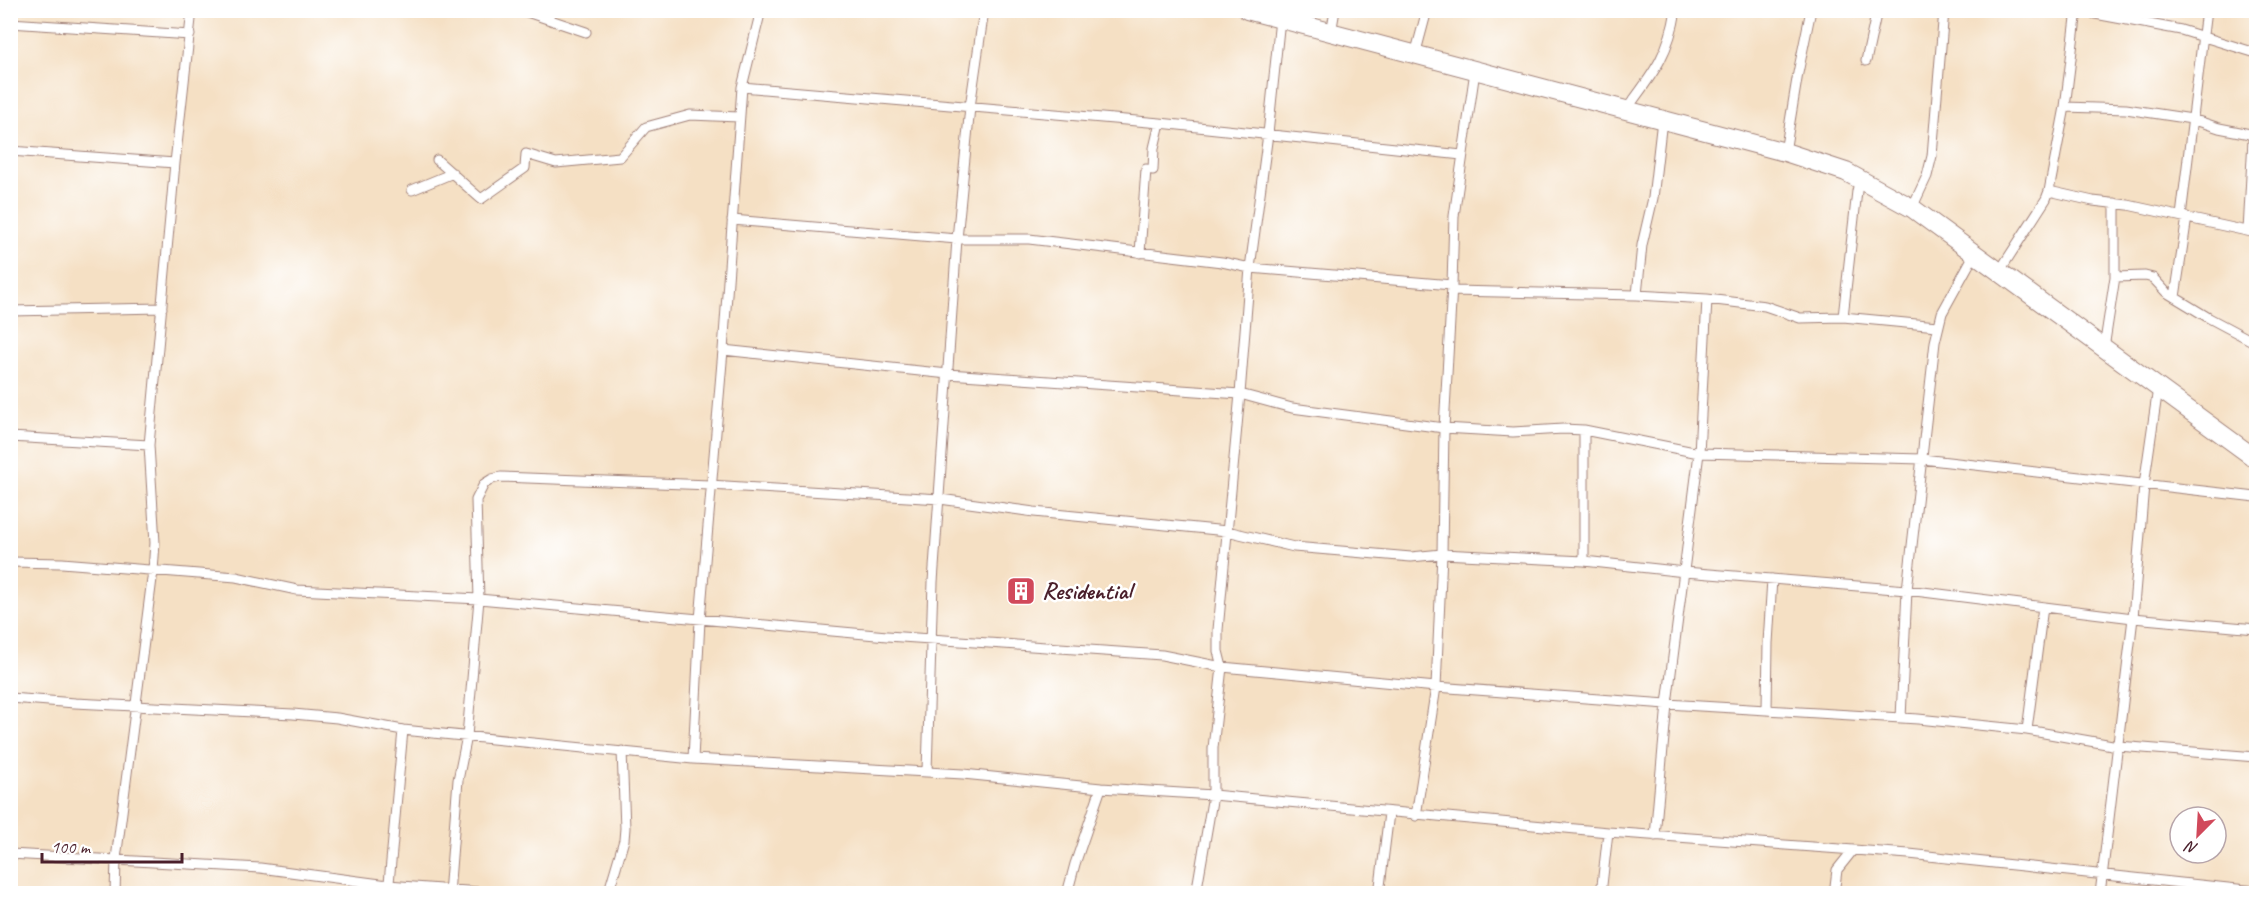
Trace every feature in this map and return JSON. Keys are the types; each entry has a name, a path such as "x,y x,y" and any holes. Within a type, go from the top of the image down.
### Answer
{"highway":[{"path":"1247,10 1785,152 1828,165 1860,178 1912,208 2256,459"}],"street":[{"path":"115,894 116,859 153,571 155,543 149,445 175,163 192,10"},
{"path":"521,10 586,32"},
{"path":"693,759 700,620 742,87 761,10"},
{"path":"927,771 933,582 957,239 970,107 984,10"},
{"path":"1331,33 1335,10"},
{"path":"1415,55 1427,10"},
{"path":"1626,110 1653,73 1669,44 1676,10"},
{"path":"1785,152 1811,10"},
{"path":"1866,61 1877,10"},
{"path":"1912,208 1927,176 1932,156 1944,10"},
{"path":"2175,297 2192,119 2206,10"},
{"path":"1999,272 2049,191 2065,107 2076,11 2170,27 2256,53"},
{"path":"1196,894 1213,795 1214,748 1222,667 1218,651 1218,630 1250,268 1268,134 1280,19"},
{"path":"10,23 190,35"},
{"path":"1416,816 1436,687 1442,554 1444,428 1454,216 1474,71"},
{"path":"742,87 1160,123 1462,155"},
{"path":"2049,191 2252,232 2253,139 2250,134 2219,128 2192,119 2127,109 2065,107"},
{"path":"437,160 481,199 525,168 526,154 556,163 620,157 646,127 690,115 740,117"},
{"path":"1637,295 1642,245 1653,198 1662,120"},
{"path":"1140,253 1146,169 1153,170 1154,148 1160,123"},
{"path":"10,151 175,163"},
{"path":"412,190 453,173"},
{"path":"1843,316 1860,178"},
{"path":"2104,348 2115,277 2115,203"},
{"path":"732,219 957,239 1029,239 1222,262 1250,268 1452,288 1707,299 1765,306 1800,318 1843,316 1937,326"},
{"path":"1901,718 1907,590 1937,326 1974,255"},
{"path":"2115,277 2153,278 2166,292 2256,343"},
{"path":"1655,836 1667,704 1699,453 1707,299"},
{"path":"10,311 162,308"},
{"path":"723,350 948,374 1240,394 1292,408 1444,428 1494,432 1584,430 1699,453 1922,459 2256,497"},
{"path":"2100,894 2133,618 2144,485 2158,388"},
{"path":"1584,430 1584,561"},
{"path":"10,437 149,445"},
{"path":"449,891 458,780 467,736 479,599 476,500 484,484 492,479 522,477 940,498 1034,512 1227,531 1294,547 1403,556 1442,554 1584,561 1685,572 1907,590 2133,618 2256,629"},
{"path":"10,562 62,563 236,577 297,590 479,599 700,620 1162,655 1222,667 1436,687 1901,718 2027,730 2118,746 2256,757"},
{"path":"1767,709 1772,579"},
{"path":"2027,730 2043,607"},
{"path":"10,698 315,716 403,730 693,759 927,771 1101,788 1213,795 1416,816 1853,850 2256,891"},
{"path":"388,889 403,730"},
{"path":"608,894 624,840 622,752"},
{"path":"623,766 633,753"},
{"path":"1067,894 1101,788"},
{"path":"1379,894 1389,813"},
{"path":"1601,894 1608,832"},
{"path":"1834,894 1837,870 1853,850"},
{"path":"10,854 260,868 388,889 506,894"}],"place":[{"name":"Residential","path":"1021,591"}]}
